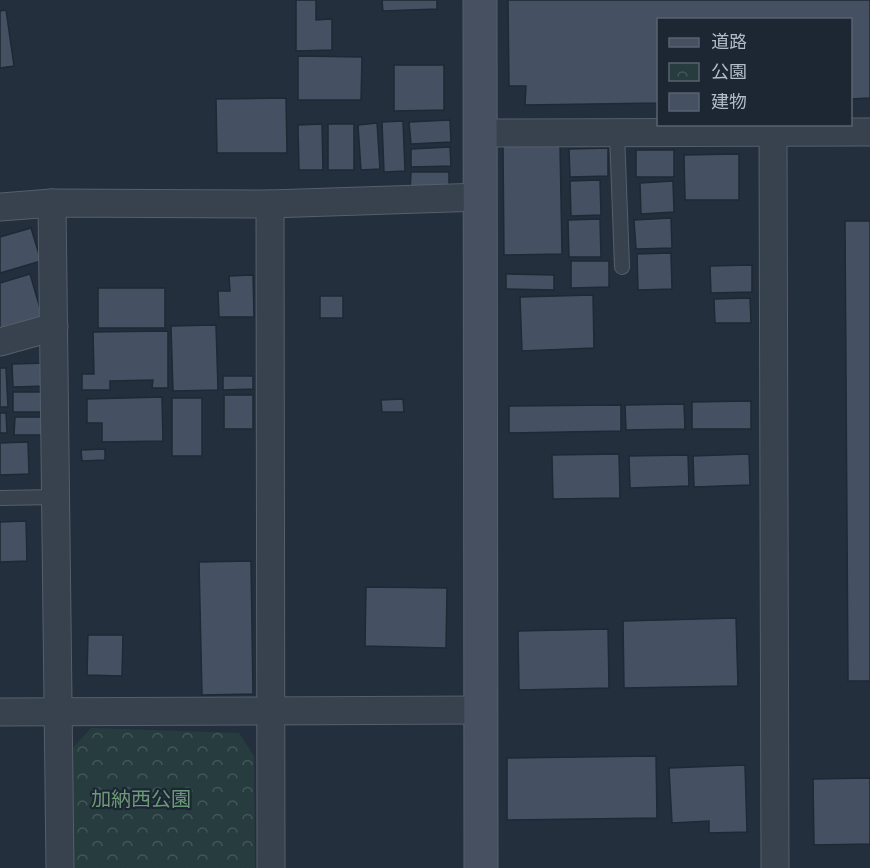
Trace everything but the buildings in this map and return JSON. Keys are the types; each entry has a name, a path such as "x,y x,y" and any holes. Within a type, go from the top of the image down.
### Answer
{"street":[{"path":"480,0 481,868"},
{"path":"773,132 775,868"},
{"path":"480,133 870,132"},
{"path":"0,207 52,203 270,204 481,197"},
{"path":"52,203 60,868"},
{"path":"270,204 271,868"},
{"path":"0,342 54,327"},
{"path":"0,711 270,713 482,710"}],"lane":[{"path":"617,133 622,267"},
{"path":"0,498 57,497"}],"green space":[{"name":"加納西公園","path":"91,728 239,733 254,756 255,868 73,868 72,749"}]}
